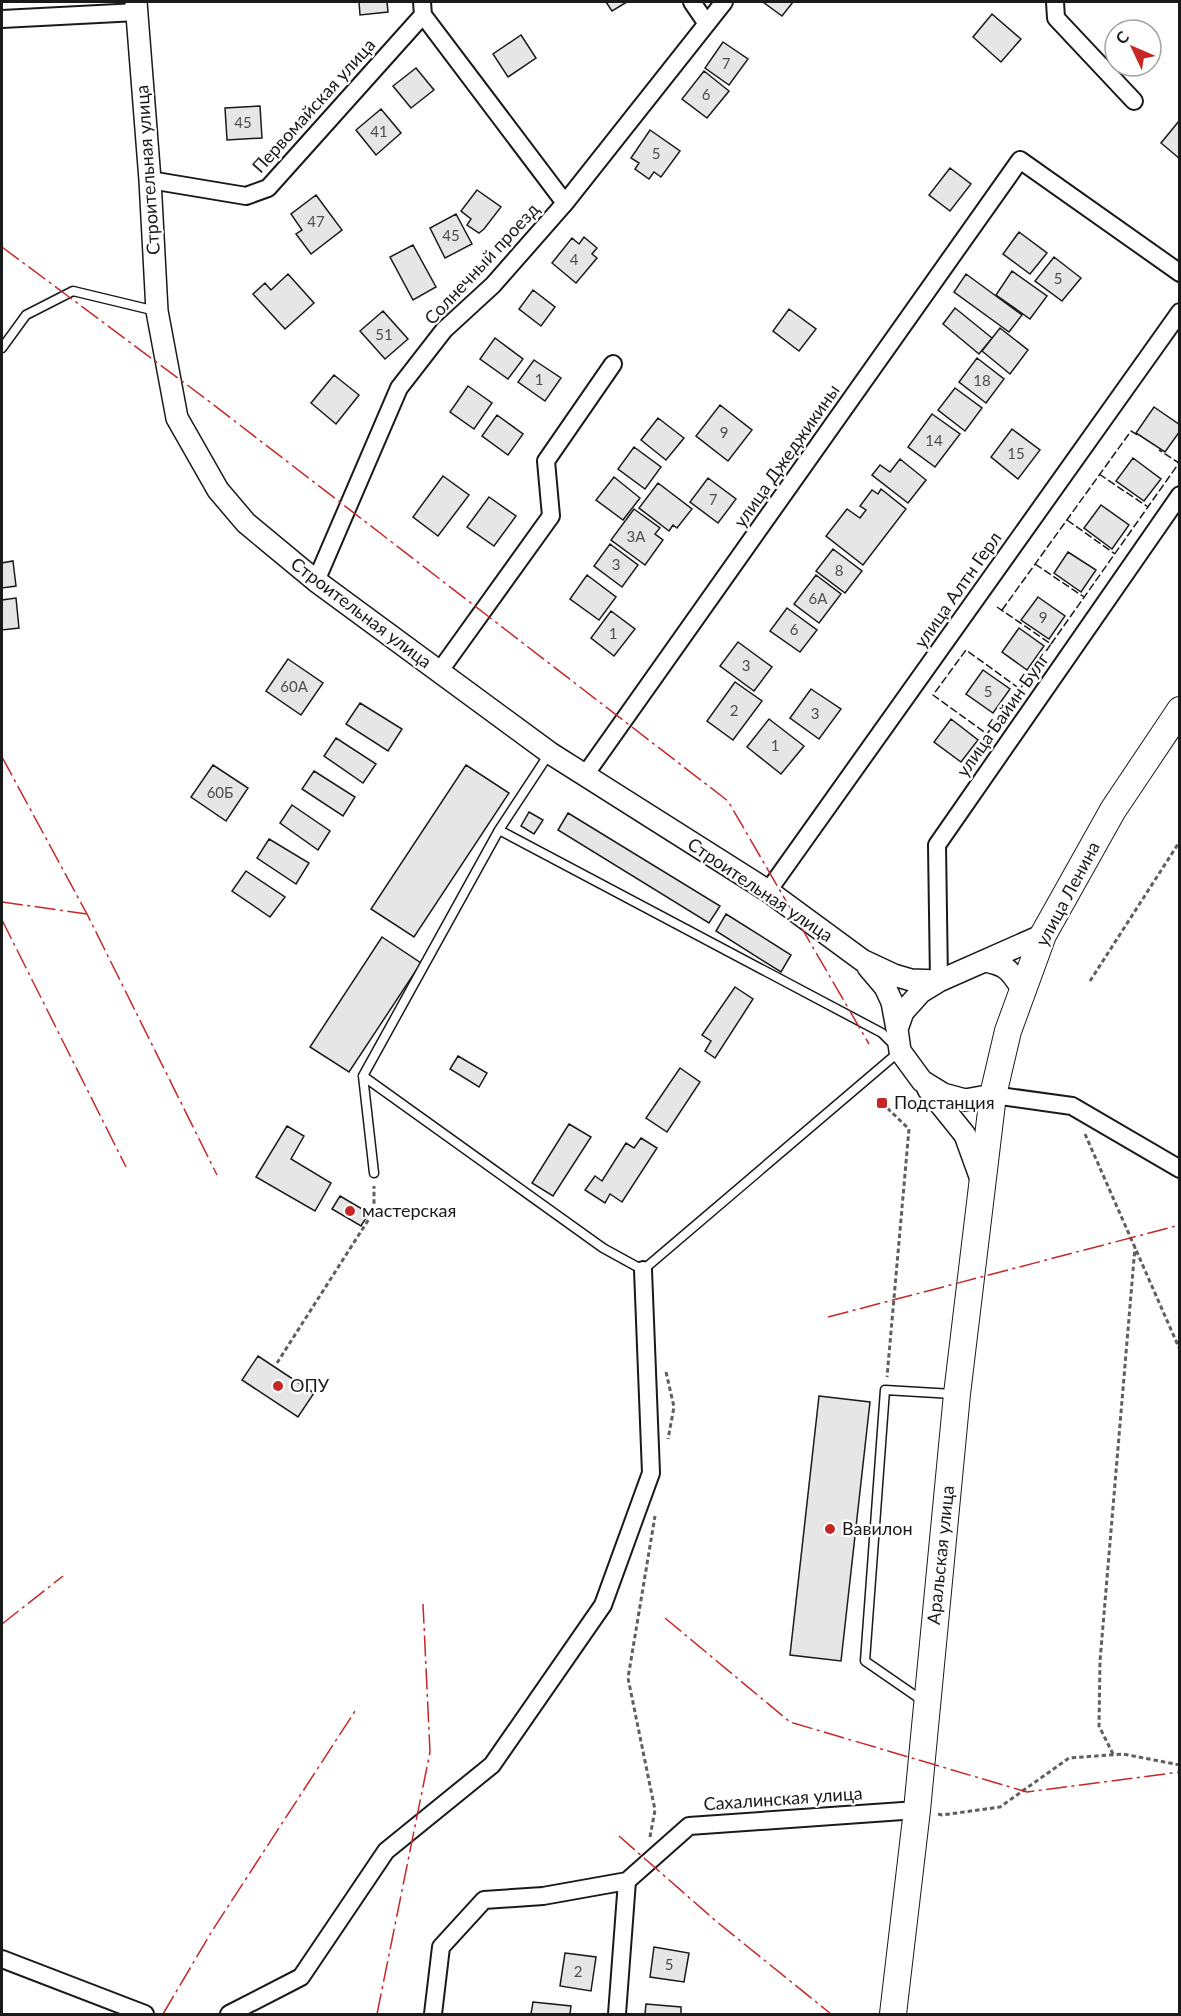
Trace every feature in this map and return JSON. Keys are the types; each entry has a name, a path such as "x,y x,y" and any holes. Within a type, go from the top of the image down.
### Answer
{"main road":[{"name":"улица Ленина","path":"993,1095 1008,1031 1043,935 1113,810 1179,710"},
{"name":"Аральская улица","path":"893,2014 917,1810 957,1394 993,1095"}],"street":[{"path":"692,2 707,24"},
{"name":"Солнечный проезд","path":"316,581 399,388 444,330 494,285 565,203 724,2"},
{"path":"1055,2 1056,18 1134,101"},
{"path":"2,19 136,7"},
{"name":"Строительная улица","path":"136,7 150,180 157,311 177,418 218,490 246,523 316,581 550,753 768,891 861,960 911,980 939,981"},
{"name":"Первомайская улица","path":"150,180 246,196 268,188 423,8 565,203"},
{"name":"улица Джеджикины","path":"585,775 1020,160 1179,273"},
{"name":"улица Алтн Герл","path":"768,891 1179,312"},
{"path":"439,672 551,516 546,461 613,364"},
{"name":"улица Байин Булг","path":"939,981 937,845 1179,495"},
{"name":"Строительная улица","path":"897,1029 903,1012 921,992 939,981 1043,935"},
{"path":"861,960 885,987 891,1002 900,1051 965,1135 982,1183"},
{"path":"984,961 1001,964 1012,974 1023,990"},
{"path":"922,1081 943,1094 964,1100 993,1095 1072,1106 1179,1168"},
{"path":"229,2014 301,1977 386,1851 492,1765 603,1605 651,1473 643,1270"},
{"name":"Сахалинская улица","path":"627,1881 689,1826 917,1810"},
{"path":"433,2014 441,1947 484,1900 543,1896 627,1881 617,2014"},
{"path":"2,1959 145,2014"}],"lane":[{"path":"2,348 26,315 73,291 157,311"},
{"path":"374,1173 363,1076 499,830 550,753"},
{"path":"363,1076 603,1248 643,1270 900,1051 882,1033 499,830"},
{"path":"926,1702 865,1661 885,1390 957,1394"}],"path":[{"path":"1090,981 1179,841"},
{"path":"882,1103 909,1129 885,1390"},
{"path":"1072,1106 1179,1350"},
{"path":"277,1363 374,1211 374,1173"},
{"path":"1113,1754 1099,1726 1100,1661 1134,1247"},
{"path":"666,1372 674,1407 668,1442"},
{"path":"644,1865 655,1810 628,1678 656,1513"},
{"path":"917,1810 942,1815 1000,1807 1069,1758 1123,1754 1179,1765"}],"building":[{"path":"359,2 387,2 388,12 360,15"},
{"path":"606,2 627,2 612,11"},
{"path":"763,2 793,2 782,16"},
{"path":"992,14 1021,39 1001,62 973,37"},
{"path":"521,35 536,58 508,77 493,54"},
{"path":"723,42 748,59 729,85 705,68"},
{"path":"416,68 434,90 411,108 393,86"},
{"path":"704,71 729,91 707,118 682,99"},
{"path":"260,106 262,138 227,140 225,108"},
{"path":"381,109 401,133 376,155 356,130"},
{"path":"1180,121 1180,159 1161,143"},
{"path":"650,130 680,151 661,177 654,172 649,179 635,169 639,163 631,158"},
{"path":"950,168 971,184 950,211 929,195"},
{"path":"477,190 501,207 479,233 467,225 471,219 461,211"},
{"path":"316,195 342,230 311,254 296,234 302,230 291,214"},
{"path":"456,214 472,244 445,258 430,228"},
{"path":"1019,232 1047,253 1030,274 1003,254"},
{"path":"584,237 597,248 592,254 597,258 576,283 552,263 572,238 579,244"},
{"path":"413,245 436,287 413,300 390,257"},
{"path":"1054,257 1081,278 1062,301 1035,281"},
{"path":"1012,271 1047,296 1030,319 996,295"},
{"path":"288,274 314,303 285,329 253,294 265,283 271,290"},
{"path":"966,274 1022,315 1009,332 954,292"},
{"path":"533,290 555,307 541,326 519,309"},
{"path":"955,308 992,338 979,354 943,324"},
{"path":"789,309 816,329 799,351 773,331"},
{"path":"383,311 408,339 385,359 360,331"},
{"path":"1000,328 1028,350 1010,374 982,351"},
{"path":"495,338 523,359 508,379 480,359"},
{"path":"977,358 1004,379 986,403 959,382"},
{"path":"534,360 561,378 545,401 518,382"},
{"path":"334,375 359,395 336,424 311,403"},
{"path":"468,386 492,403 474,429 450,412"},
{"path":"955,388 982,408 965,431 938,410"},
{"path":"720,405 752,430 728,461 696,436"},
{"path":"1154,407 1180,425 1180,431 1165,452 1136,433"},
{"path":"932,414 960,434 935,467 908,447"},
{"path":"497,415 523,434 508,455 482,436"},
{"path":"658,418 684,438 666,460 641,440"},
{"path":"1012,429 1040,450 1018,479 991,457"},
{"path":"634,447 661,467 645,489 618,469"},
{"path":"1133,458 1161,479 1144,501 1116,481"},
{"path":"900,459 926,480 908,503 872,475 880,465 890,472"},
{"path":"443,476 469,495 438,536 413,517"},
{"path":"614,477 640,498 623,520 596,500"},
{"path":"708,478 736,499 718,523 690,502"},
{"path":"658,483 692,509 677,528 673,525 669,531 639,508"},
{"path":"881,489 906,509 863,565 826,536 847,509 860,518 866,510 860,506 872,490 878,494"},
{"path":"489,497 516,516 494,546 467,527"},
{"path":"1101,505 1129,525 1112,549 1084,528"},
{"path":"634,509 660,528 655,534 663,540 645,565 611,540"},
{"path":"610,544 638,565 622,587 594,566"},
{"path":"833,549 862,571 845,593 816,571"},
{"path":"1068,552 1096,570 1081,592 1054,573"},
{"path":"13,561 16,586 2,588 2,563"},
{"path":"587,575 616,597 599,620 570,599"},
{"path":"816,575 841,594 819,623 794,604"},
{"path":"1038,597 1065,616 1049,639 1021,620"},
{"path":"16,598 19,628 2,630 2,600"},
{"path":"787,608 817,630 800,652 770,631"},
{"path":"611,611 635,629 614,656 591,638"},
{"path":"1019,628 1044,646 1027,670 1002,652"},
{"path":"738,642 772,667 754,691 720,666"},
{"path":"288,659 323,683 301,715 266,691"},
{"path":"983,670 1010,689 993,713 966,694"},
{"path":"735,682 762,701 733,740 707,721"},
{"path":"811,689 841,709 819,739 790,718"},
{"path":"360,703 402,729 388,751 346,724"},
{"path":"769,719 804,746 781,774 747,747"},
{"path":"951,719 978,740 961,762 934,742"},
{"path":"336,738 376,764 363,783 324,756"},
{"path":"213,765 248,788 226,821 191,797"},
{"path":"466,765 509,793 414,937 371,909"},
{"path":"314,771 355,797 343,816 302,789"},
{"path":"292,805 330,831 318,850 280,823"},
{"path":"529,812 543,820 534,834 521,826"},
{"path":"568,813 720,906 709,923 558,830"},
{"path":"269,839 309,863 296,884 257,858"},
{"path":"246,871 285,897 270,917 232,891"},
{"path":"726,914 791,955 781,972 716,931"},
{"path":"382,937 421,963 349,1072 310,1047"},
{"path":"735,987 753,999 715,1058 705,1051 711,1041 702,1035"},
{"path":"458,1056 487,1073 479,1087 450,1069"},
{"path":"680,1068 700,1082 667,1132 646,1118"},
{"path":"569,1124 591,1137 553,1196 532,1183"},
{"path":"287,1126 304,1136 291,1159 331,1183 315,1211 256,1177"},
{"path":"641,1138 657,1148 622,1202 610,1194 605,1203 585,1190 595,1176 602,1181 626,1143 634,1148"},
{"name":"мастерская","path":"340,1196 369,1213 361,1226 332,1209"},
{"name":"ОПУ","path":"258,1356 314,1393 298,1417 242,1380"},
{"name":"Вавилон","path":"819,1396 870,1402 841,1661 790,1655"},
{"path":"654,1947 689,1953 684,1982 650,1977"},
{"path":"565,1953 596,1957 591,1991 560,1986"},
{"path":"533,2002 571,2006 570,2014 531,2014"},
{"path":"646,2004 681,2007 681,2014 645,2014"}],"fence":[{"path":"1002,610 1131,431 1139,436"},
{"path":"1051,644 1179,463 1159,450"},
{"path":"1099,474 1148,507"},
{"path":"1067,520 1115,554"},
{"path":"1035,564 1084,597"},
{"path":"997,607 1051,644 1020,689 966,650 933,695 987,734 1020,689"}],"power":[{"path":"2,247 206,399 728,801 869,1044"},
{"path":"2,757 87,914 217,1175"},
{"path":"2,902 87,914"},
{"path":"2,920 126,1167"},
{"path":"828,1317 1180,1225"},
{"path":"2,1624 63,1576"},
{"path":"377,2014 430,1752 423,1604"},
{"path":"665,1618 790,1722 1027,1792 1180,1772"},
{"path":"163,2014 212,1931 357,1708"},
{"path":"619,1836 717,1922 831,2014"}],"place":[{"name":"Подстанция","path":"882,1103"},
{"name":"мастерская","path":"350,1211"},
{"name":"ОПУ","path":"278,1386"},
{"name":"Вавилон","path":"830,1529"}]}
